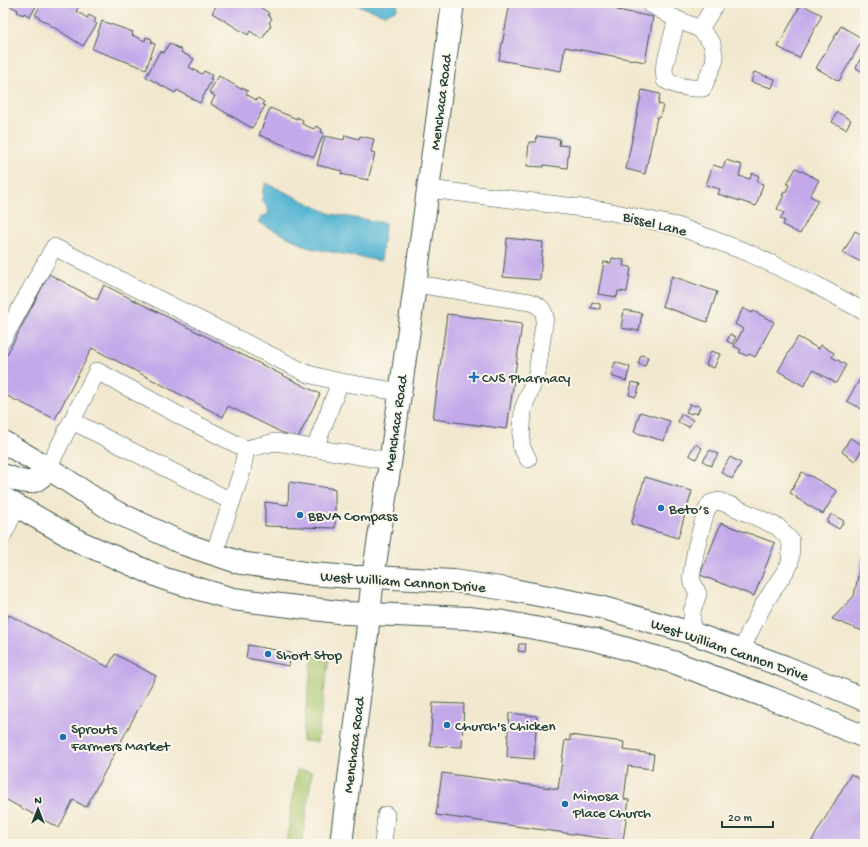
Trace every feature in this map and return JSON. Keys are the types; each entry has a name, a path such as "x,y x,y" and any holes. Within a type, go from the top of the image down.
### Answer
{"main road":[{"name":"Menchaca Road","path":"340,844 373,577 416,284 453,3"},
{"name":"West William Cannon Drive","path":"3,442 48,468 112,510 184,544 241,563 312,574 453,581 513,590 600,607 692,633 783,666 865,700"},
{"path":"3,475 18,481 29,482 38,480 44,475 48,468"},
{"name":"West William Cannon Drive","path":"10,503 80,542 165,579 233,599 305,609 369,614 432,615 504,622 596,640 684,666 770,698 865,737"},
{"path":"684,666 692,633"}],"street":[{"path":"649,3 676,19 700,29 712,43 715,60 703,88 691,89 672,84 665,80 664,68 676,19"},
{"path":"700,29 716,3"},
{"name":"Bissel Lane","path":"429,189 607,211 677,226 749,253 814,284 865,312"},
{"path":"3,339 54,248 308,374 340,382 400,392"},
{"path":"416,284 530,302 539,306 544,311 545,317 537,372 523,409 521,446 528,459"},
{"path":"48,468 96,371 246,449 275,442 390,461"},
{"path":"315,448 340,382"},
{"path":"72,421 231,501"},
{"path":"214,554 242,471 246,449"},
{"path":"692,633 692,611 698,594 691,579 696,548 706,511 710,503 719,501 778,527 791,541 790,564 765,602 749,633 742,651"},
{"path":"3,534 10,503"},
{"path":"383,844 386,815"}],"green space":[{"path":"313,655 329,657 317,742 302,741"},
{"path":"297,770 312,772 302,844 286,844"}],"water":[{"path":"351,3 398,3 397,9 385,15"},
{"path":"266,183 331,214 385,223 381,261 310,248 258,222 261,217 267,215 269,211 266,204 261,201"}],"building":[{"path":"3,3 38,3 30,17 24,13 23,15 17,12 18,10 8,5 7,7 3,5"},
{"path":"42,3 73,3 79,7 76,11 87,18 89,15 96,19 94,22 97,24 83,46 35,15"},
{"path":"218,3 254,3 269,13 268,15 272,18 269,23 271,25 262,39 250,31 248,35 212,13"},
{"path":"510,3 618,3 617,10 653,17 645,62 565,47 561,71 499,60"},
{"path":"801,4 822,15 799,58 778,47"},
{"path":"102,21 133,32 132,35 145,41 146,37 152,39 151,42 155,44 146,69 92,49"},
{"path":"841,26 863,39 839,81 816,68"},
{"path":"169,43 194,59 189,67 202,74 204,71 212,75 210,79 212,79 200,103 177,90 175,93 146,77 160,51 164,53"},
{"path":"865,49 865,73 856,68"},
{"path":"754,72 775,79 772,88 751,82"},
{"path":"219,76 241,89 242,87 248,91 246,94 256,100 258,98 264,102 262,104 265,106 252,128 211,104 215,96 209,92"},
{"path":"642,90 660,94 658,104 663,105 660,117 657,117 645,174 626,169"},
{"path":"270,108 297,119 297,117 303,120 302,124 314,129 316,126 322,129 321,132 324,133 314,157 259,135"},
{"path":"837,112 851,120 846,129 832,122"},
{"path":"345,135 359,139 360,136 374,139 371,152 375,153 368,180 341,174 342,171 317,165 325,136 344,140"},
{"path":"537,136 560,139 559,145 569,146 567,168 544,165 544,167 527,166 529,142 536,142"},
{"path":"726,160 742,165 739,176 750,179 752,173 759,176 757,182 763,184 756,206 718,194 720,189 706,185 713,165 723,168"},
{"path":"796,168 819,180 810,196 818,200 800,234 783,225 785,221 780,219 784,213 777,209 784,195 782,195 784,192 785,193 789,185 787,184"},
{"path":"855,231 865,236 865,264 843,253"},
{"path":"507,238 543,242 540,280 503,277"},
{"path":"612,258 624,260 623,266 631,267 627,292 618,291 617,297 598,294 604,262 611,263"},
{"path":"49,274 97,300 104,285 320,394 297,440 228,406 223,417 92,348 55,419 3,394 3,362"},
{"path":"672,276 717,292 707,322 662,306"},
{"path":"592,302 600,304 600,309 591,308"},
{"path":"743,308 752,313 753,311 774,322 755,357 749,354 747,356 739,352 741,350 734,346 743,329 735,324"},
{"path":"624,310 642,313 639,331 621,328"},
{"name":"CVS Pharmacy","path":"447,314 522,324 507,429 433,419"},
{"path":"730,334 736,337 732,344 727,341"},
{"path":"798,337 819,349 821,345 834,353 832,357 846,365 836,383 813,370 804,386 778,371"},
{"path":"711,351 720,354 714,368 706,365"},
{"path":"641,355 648,357 645,366 638,364"},
{"path":"615,362 630,367 626,381 611,376"},
{"path":"863,374 865,375 865,411 847,401"},
{"path":"632,382 640,384 636,397 629,395"},
{"path":"690,404 700,407 697,414 693,412 692,414 686,412"},
{"path":"640,412 670,421 664,441 634,432"},
{"path":"681,414 693,420 689,427 678,422"},
{"path":"850,438 864,446 855,461 842,452"},
{"path":"695,444 702,448 696,459 689,455"},
{"path":"710,450 718,454 711,466 703,461"},
{"path":"730,457 741,463 732,479 721,472"},
{"path":"802,472 837,491 823,514 790,493"},
{"name":"Beto’s","path":"645,477 692,491 678,538 631,524"},
{"name":"BBVA Compass","path":"289,482 335,489 335,528 265,526 265,502 288,505"},
{"path":"831,514 844,521 839,529 827,522"},
{"path":"721,523 775,543 754,596 700,575"},
{"path":"862,555 865,556 865,632 832,619 854,596"},
{"name":"Sprouts Farmers Market","path":"9,615 108,667 115,654 156,676 86,807 73,800 59,828 3,798 3,627"},
{"path":"519,644 526,644 525,652 518,651"},
{"path":"248,645 291,653 289,666 246,658"},
{"name":"Church's Chicken","path":"433,703 464,704 462,747 430,746"},
{"path":"509,713 537,716 534,759 507,757"},
{"path":"570,735 624,742 623,750 654,754 652,769 628,766 624,799 629,800 623,841 436,815 442,773 558,789 565,740 570,741"},
{"path":"851,774 865,782 865,844 810,844"}],"place":[{"name":"CVS Pharmacy","path":"474,377"},
{"name":"Beto’s","path":"661,508"},
{"name":"BBVA Compass","path":"300,515"},
{"name":"Short Stop","path":"268,654"},
{"name":"Church's Chicken","path":"447,725"},
{"name":"Sprouts Farmers Market","path":"63,737"},
{"name":"Mimosa Place Church","path":"565,804"}]}
